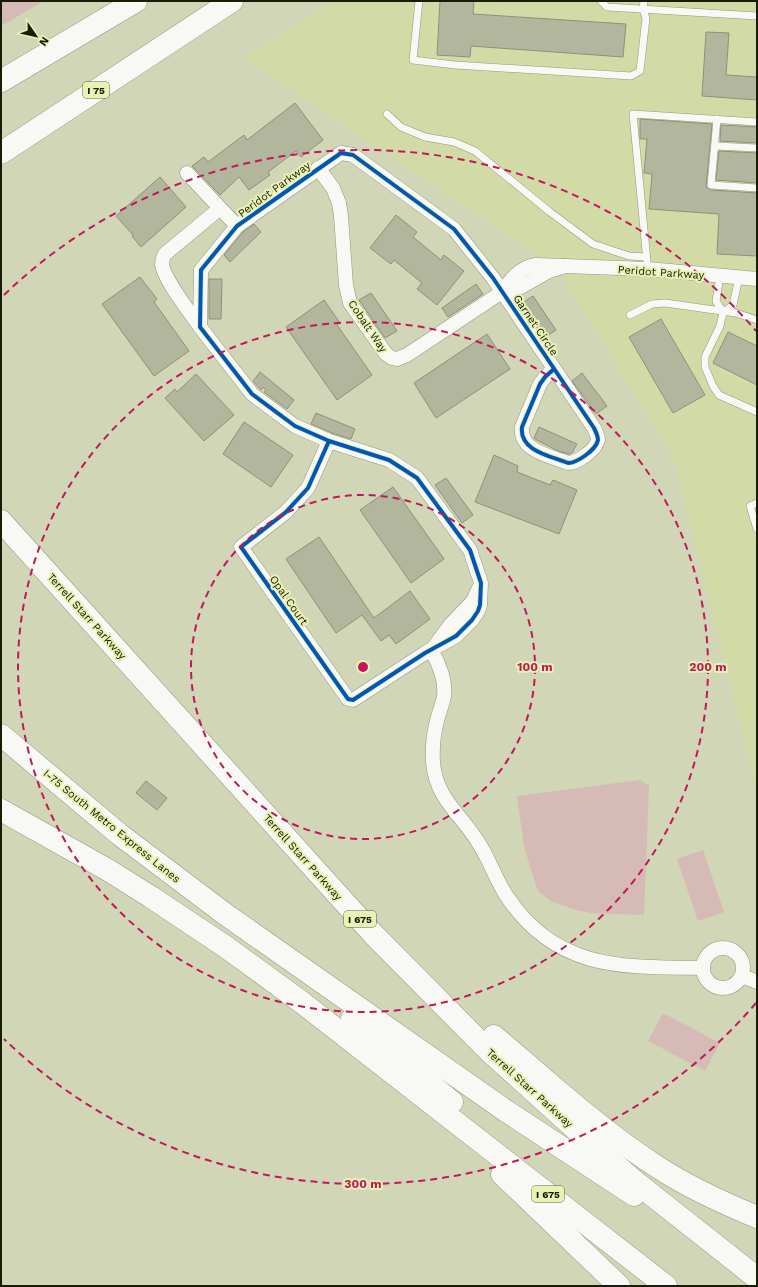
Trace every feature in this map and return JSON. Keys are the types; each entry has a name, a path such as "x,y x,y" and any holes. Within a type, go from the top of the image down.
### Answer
{"highway":[{"path":"1,81 136,1"},
{"name":"I 75","path":"1,153 232,1"},
{"name":"Terrell Starr Parkway","path":"1,521 374,935 489,1051 563,1119 638,1184 757,1278"},
{"name":"I-75 South Metro Express Lanes","path":"1,735 119,834 225,914"},
{"name":"I 675","path":"1,810 108,870 220,943 300,1001 666,1286"},
{"path":"225,914 468,1115 549,1195"},
{"path":"225,914 506,1111 757,1278"},
{"path":"374,935 612,1135 658,1168 684,1183 712,1198 757,1217"},
{"path":"429,1102 619,1286"}],"street":[{"name":"Peridot Parkway","path":"200,327 201,270 237,226 341,153 353,155 454,229 493,278 502,292 513,277 532,266 647,263 720,276 757,279"},
{"name":"Cobalt Way","path":"318,168 333,188 339,203 346,285 350,302 382,350 388,356 397,359 407,355 502,292"},
{"name":"Peridot Parkway","path":"187,173 237,226"},
{"name":"Peridot Parkway","path":"220,209 168,251 162,259 162,265 166,275 200,327 252,394 295,426 329,441 389,460 417,478 470,550 481,583 480,605 477,614 456,636 431,650"},
{"name":"Garnet Circle","path":"502,292 554,368 594,428 598,437 594,448 580,460 573,463 568,463 531,448 526,443 522,434 522,427 540,384 554,368"},
{"name":"Opal Court","path":"329,441 308,488 286,512 241,547 348,698 353,700 431,650"},
{"path":"431,650 440,670 444,692 433,746 433,762 437,779 447,801 478,842 505,894 521,915 533,928 554,943 590,960 610,964 648,968 703,968"},
{"path":"724,948 736,952 740,957 744,969 739,981 728,988 716,987 707,980 703,968 707,956 712,951 724,948"},
{"path":"742,976 757,982"}],"lane":[{"path":"419,1 413,60 455,65 631,76 640,71 646,18 643,9 644,1"},
{"path":"601,1 607,7 757,16"},
{"path":"387,114 401,127 425,137 454,142 475,151 592,244 647,263 633,114 757,122"},
{"path":"717,120 711,185 757,188"},
{"path":"715,146 757,148"},
{"path":"720,276 716,301 723,312"},
{"path":"739,277 733,305 723,312 720,326 705,357 705,367 713,386 719,395 757,412"},
{"path":"630,315 652,304 665,303 736,313 757,320"},
{"path":"757,503 750,506 757,529"}],"shaded area":[{"path":"1,1 44,1 1,26"},
{"path":"335,1 757,1 757,789 675,461 558,269 243,57"},
{"path":"640,780 649,786 644,915 591,913 576,910 551,901 539,892 524,846 517,796"},
{"path":"703,850 724,912 698,921 677,859"},
{"path":"663,1013 720,1043 705,1071 648,1041"}],"building":[{"path":"440,1 474,1 473,14 626,24 623,57 471,46 470,57 437,55"},
{"path":"706,32 729,33 726,75 757,77 757,100 702,96"},
{"path":"295,103 323,140 301,157 296,151 268,172 270,175 249,190 239,177 220,195 192,166 204,157 208,162 244,135 247,140"},
{"path":"640,119 712,124 706,187 711,190 757,193 757,256 717,254 719,214 649,209 652,174 644,173 647,139 640,139"},
{"path":"721,125 757,127 757,143 720,141"},
{"path":"719,151 757,153 757,183 716,180"},
{"path":"160,177 186,207 141,247 132,236 133,235 116,216"},
{"path":"396,215 417,232 413,237 441,260 444,255 464,271 437,305 417,289 422,283 394,260 391,264 370,248"},
{"path":"254,224 261,232 230,262 224,255 243,232"},
{"path":"140,277 157,299 154,302 189,351 154,376 102,304"},
{"path":"209,279 222,279 221,319 209,319"},
{"path":"476,284 483,294 448,317 442,308"},
{"path":"371,293 397,331 385,338 359,300"},
{"path":"533,296 556,330 544,338 521,304"},
{"path":"324,300 340,323 337,325 372,375 337,400 286,327"},
{"path":"661,319 705,395 673,413 629,337"},
{"path":"728,332 757,346 757,385 713,363"},
{"path":"487,334 510,369 436,418 414,383"},
{"path":"260,372 294,400 287,409 264,392 266,390 263,387 261,390 253,381"},
{"path":"582,373 607,406 596,414 572,381"},
{"path":"196,374 234,415 204,441 165,398 175,389 177,392"},
{"path":"316,413 355,429 351,439 311,424"},
{"path":"244,422 293,455 271,487 223,454"},
{"path":"539,427 577,444 572,453 569,454 558,451 535,439 534,438"},
{"path":"494,455 518,466 517,472 550,485 553,480 577,490 559,534 475,502"},
{"path":"446,478 473,515 462,523 435,485"},
{"path":"393,487 444,559 411,583 360,510"},
{"path":"319,537 374,618 410,591 430,619 396,644 389,635 381,641 362,615 336,633 286,559"},
{"path":"146,781 167,798 157,810 136,793"}],"cycle path":[{"path":"329,441 308,488 286,512 241,547 348,699 353,700 425,653 456,636 472,620 480,605 481,583 470,550 417,478 389,460 329,441 295,426 252,394 200,327 201,270 237,226 341,153 353,155 454,229 493,278 594,428 596,432 598,440 594,448 576,461 568,463 545,455 531,447 522,435 522,427 540,384 554,369"}]}
